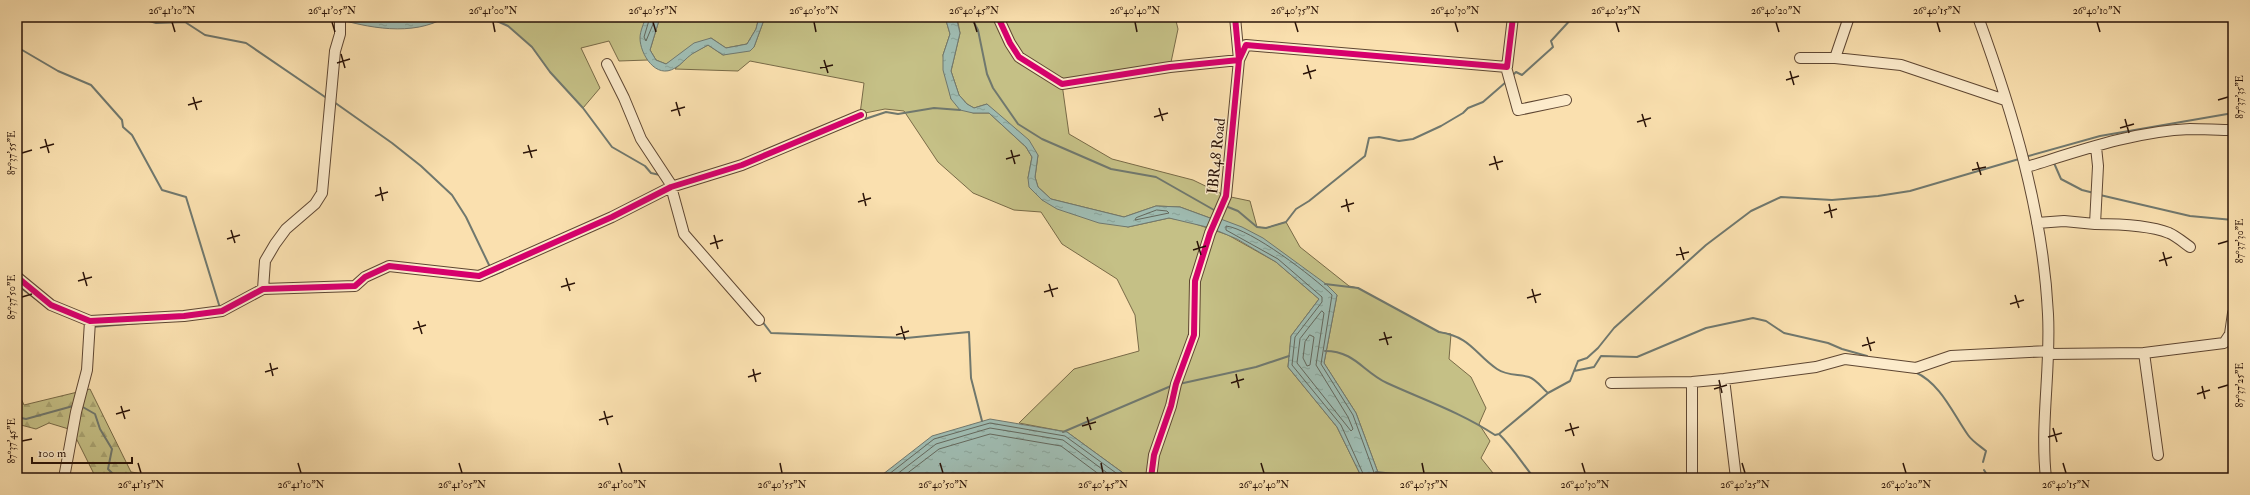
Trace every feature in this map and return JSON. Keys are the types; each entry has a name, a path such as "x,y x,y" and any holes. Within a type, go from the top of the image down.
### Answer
{"street":[{"path":"998,17 1010,43 1019,57 1062,84 1170,67 1239,60 1246,45 1508,75"},
{"name":"IBR48 Road","path":"1151,478 1156,448 1171,406 1176,384 1194,335 1195,281 1212,229 1226,196 1239,60 1235,17"},
{"path":"1513,17 1508,75 1518,110 1566,100"},
{"path":"1835,58 1849,17"},
{"path":"1978,17 2027,167 2046,271 2049,353 2046,478"},
{"path":"263,289 265,261 275,244 286,229 315,204 322,193 334,67 340,34 339,20"},
{"path":"1800,58 1835,58 1901,65 2005,100"},
{"path":"607,64 624,98 641,139 671,187 684,234 759,320"},
{"path":"17,277 51,305 90,321 184,316 222,311 263,289 355,286 365,277 390,266 479,276 612,217 671,187 742,165 861,115"},
{"path":"2027,167 2096,147 2146,135 2190,129 2233,130"},
{"path":"2095,224 2098,166 2096,147"},
{"path":"2037,223 2064,221 2155,229 2170,233 2190,247"},
{"path":"1611,383 1692,382 1724,379 1758,373 1816,367 1845,359 1916,368 1952,356 2049,353 2144,353 2224,343 2230,334 2233,314"},
{"path":"64,478 76,412 87,370 90,321"},
{"path":"2144,353 2158,455"},
{"path":"1724,379 1736,478"},
{"path":"1692,382 1692,478"}],"green space":[{"path":"488,17 646,17 642,39 648,60 619,61 609,41 581,48 600,88 583,108 550,72 532,47 508,26"},
{"path":"660,17 759,17 756,29 747,44 726,48 711,38 666,64 656,60 650,50"},
{"path":"765,17 945,17 950,34 943,55 951,99 973,113 989,113 1026,147 1032,157 1028,178 1042,200 1128,227 1169,218 1187,221 1228,235 1276,262 1319,299 1291,336 1288,367 1337,427 1362,478 1130,478 1067,432 1019,423 1074,369 1139,351 1135,315 1117,279 1062,244 1041,212 1014,210 973,193 938,162 904,111 885,109 860,114 864,83 750,61 738,71 675,69 691,54 708,45 723,55 754,47"},
{"path":"957,17 1175,17 1178,29 1170,67 1062,84 1069,134 1112,159 1193,180 1226,196 1250,201 1257,227 1266,228 1286,222 1300,247 1349,286 1358,288 1439,332 1451,334 1449,359 1471,377 1486,408 1479,424 1490,441 1481,458 1497,478 1380,478 1356,413 1324,363 1337,295 1218,218 1210,218 1180,207 1156,206 1124,217 1051,199 1038,187 1035,177 1038,155 987,104 974,108 967,104 959,95 951,71 960,33"},
{"path":"90,389 131,472 169,478 96,478 72,430 49,423 36,429 17,424 17,390 24,405"}],"water":[{"path":"332,17 367,17 405,21 423,17 446,17 419,27 390,29"},
{"path":"646,17 660,17 650,50 656,60 666,64 694,43 711,38 726,48 747,44 756,29 759,17 765,17 754,47 750,51 723,55 708,45 692,54 677,67 668,71 662,71 650,64 643,51 640,35"},
{"path":"945,17 956,17 960,33 951,71 959,95 967,104 974,108 987,104 1029,140 1038,155 1035,177 1038,187 1051,199 1124,217 1156,206 1180,207 1210,218 1218,218 1242,227 1263,238 1326,284 1337,295 1324,363 1356,413 1380,478 1362,478 1337,427 1288,367 1291,336 1319,299 1276,262 1237,239 1211,228 1169,218 1128,227 1099,223 1057,209 1042,200 1029,187 1028,178 1032,157 1026,147 989,113 973,113 960,110 951,99 943,70 943,55 950,34"},
{"path":"990,419 1067,432 1130,478 878,478 932,436"}],"waterway":[{"path":"136,17 156,23 185,22 205,35 246,43 328,99"},
{"path":"488,17 508,26 532,47 550,72 583,108 612,147 645,166 651,173 660,175"},
{"path":"971,17 978,30 987,74 993,88 1018,124 1042,139 1111,169 1156,177 1214,210"},
{"path":"1512,76 1516,72 1522,75 1553,47 1551,41 1573,17"},
{"path":"17,47 58,71 91,85 122,120 123,127 132,135 162,190 186,197 220,308"},
{"path":"1228,207 1238,211 1257,227 1266,228 1286,222 1296,209 1309,201 1365,156 1369,138 1379,137 1399,141 1413,139 1441,126 1463,113 1468,108 1483,102 1506,82"},
{"path":"334,102 392,143 421,166 452,195 466,217 490,267"},
{"path":"865,119 886,112 898,114 934,108 960,110"},
{"path":"2025,157 2100,136 2233,113"},
{"path":"1325,351 1344,354 1387,383 1455,413 1495,435 1499,434 1548,393 1570,381 1578,361 1587,358 1598,348 1614,328 1706,245 1751,211 1781,197 1832,200 1878,196 1910,191 2019,159"},
{"path":"2054,163 2061,179 2082,190 2094,193"},
{"path":"2100,195 2190,216 2233,220"},
{"path":"491,276 503,271"},
{"path":"1325,284 1358,288 1439,332 1450,334 1465,342 1497,369 1509,374 1532,378 1548,393"},
{"path":"17,285 48,308"},
{"path":"1574,371 1594,367 1601,356 1637,357 1706,328 1753,318 1766,321 1784,333 1828,343 1842,349 1867,356"},
{"path":"762,321 771,333 906,338 969,332 971,378 982,421"},
{"path":"92,327 140,323"},
{"path":"1179,384 1256,367 1289,356"},
{"path":"1915,372 1924,377 1939,391 1970,437 1986,451 1983,462"},
{"path":"1063,432 1171,386"},
{"path":"17,417 26,419 73,406"},
{"path":"81,406 95,414 100,429 112,449 108,469 117,478"},
{"path":"1499,434 1534,478"},
{"path":"1984,470 1989,478"},
{"path":"1376,472 1404,475 1419,474 1440,478"}],"cycle path":[{"path":"998,17 1010,43 1019,57 1062,84 1170,67 1239,60 1246,45 1507,67 1513,17"},
{"path":"1151,478 1154,455 1171,406 1176,384 1194,335 1195,281 1210,233 1226,196 1239,60 1235,17"},
{"path":"17,277 51,305 90,321 184,316 222,311 263,289 355,286 365,277 389,266 479,276 612,217 671,187 742,165 861,115"}]}
